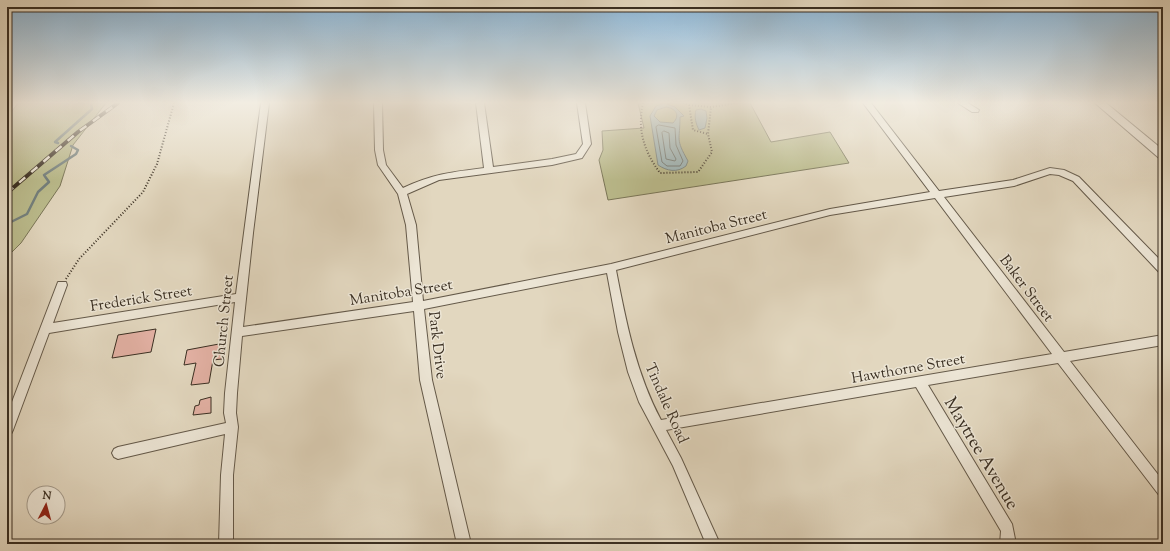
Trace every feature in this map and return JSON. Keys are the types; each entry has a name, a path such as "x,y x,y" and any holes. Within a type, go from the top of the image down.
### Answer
{"street":[{"name":"Church Street","path":"226,544 227,475 232,427 230,413 248,234 262,129"},
{"name":"Park Drive","path":"380,129 379,150 382,164 402,193 411,225 426,380 464,544"},
{"path":"483,129 488,170"},
{"path":"402,193 414,185 432,179 552,162 579,156 587,144 585,129"},
{"name":"Baker Street","path":"887,129 1163,491"},
{"path":"1132,129 1162,153"},
{"name":"Manitoba Street","path":"238,332 418,306 612,268 830,212 860,206 1014,183 1042,173 1061,172 1076,179 1163,269"},
{"name":"Tindale Road","path":"612,268 628,352 645,402 658,426 713,544"},
{"path":"7,430 62,285"},
{"name":"Frederick Street","path":"45,329 242,296"},
{"name":"Hawthorne Street","path":"658,426 1163,340"},
{"name":"Maytree Avenue","path":"919,381 1007,529 1008,539 1006,544"},
{"path":"118,453 232,427"}],"path":[{"path":"62,285 79,259 143,192 159,157 168,129"},
{"path":"641,129 640,138 649,159 660,174 698,172 712,152 708,134 709,129"},
{"path":"693,129 708,134"}],"green space":[{"path":"7,129 86,129 73,145 60,186 21,243 7,257"},
{"path":"634,129 764,129 771,142 830,132 849,163 608,200 599,160 603,150 602,131"}],"water":[{"path":"652,129 679,129 679,139 681,148 688,161 686,166 679,170 668,170 658,165"}],"building":[{"path":"156,329 151,352 112,358 118,335"},
{"path":"219,344 219,346 224,345 222,359 213,360 209,383 191,385 196,363 184,365 187,350"},
{"path":"211,397 211,413 193,415 195,406 199,405 200,400"}],"waterway":[{"path":"58,143 55,142 70,129"},
{"path":"7,230 11,222 27,214 38,192 49,182 44,175 76,154 78,150 71,146"}],"railway":[{"path":"7,193 83,129"}]}
